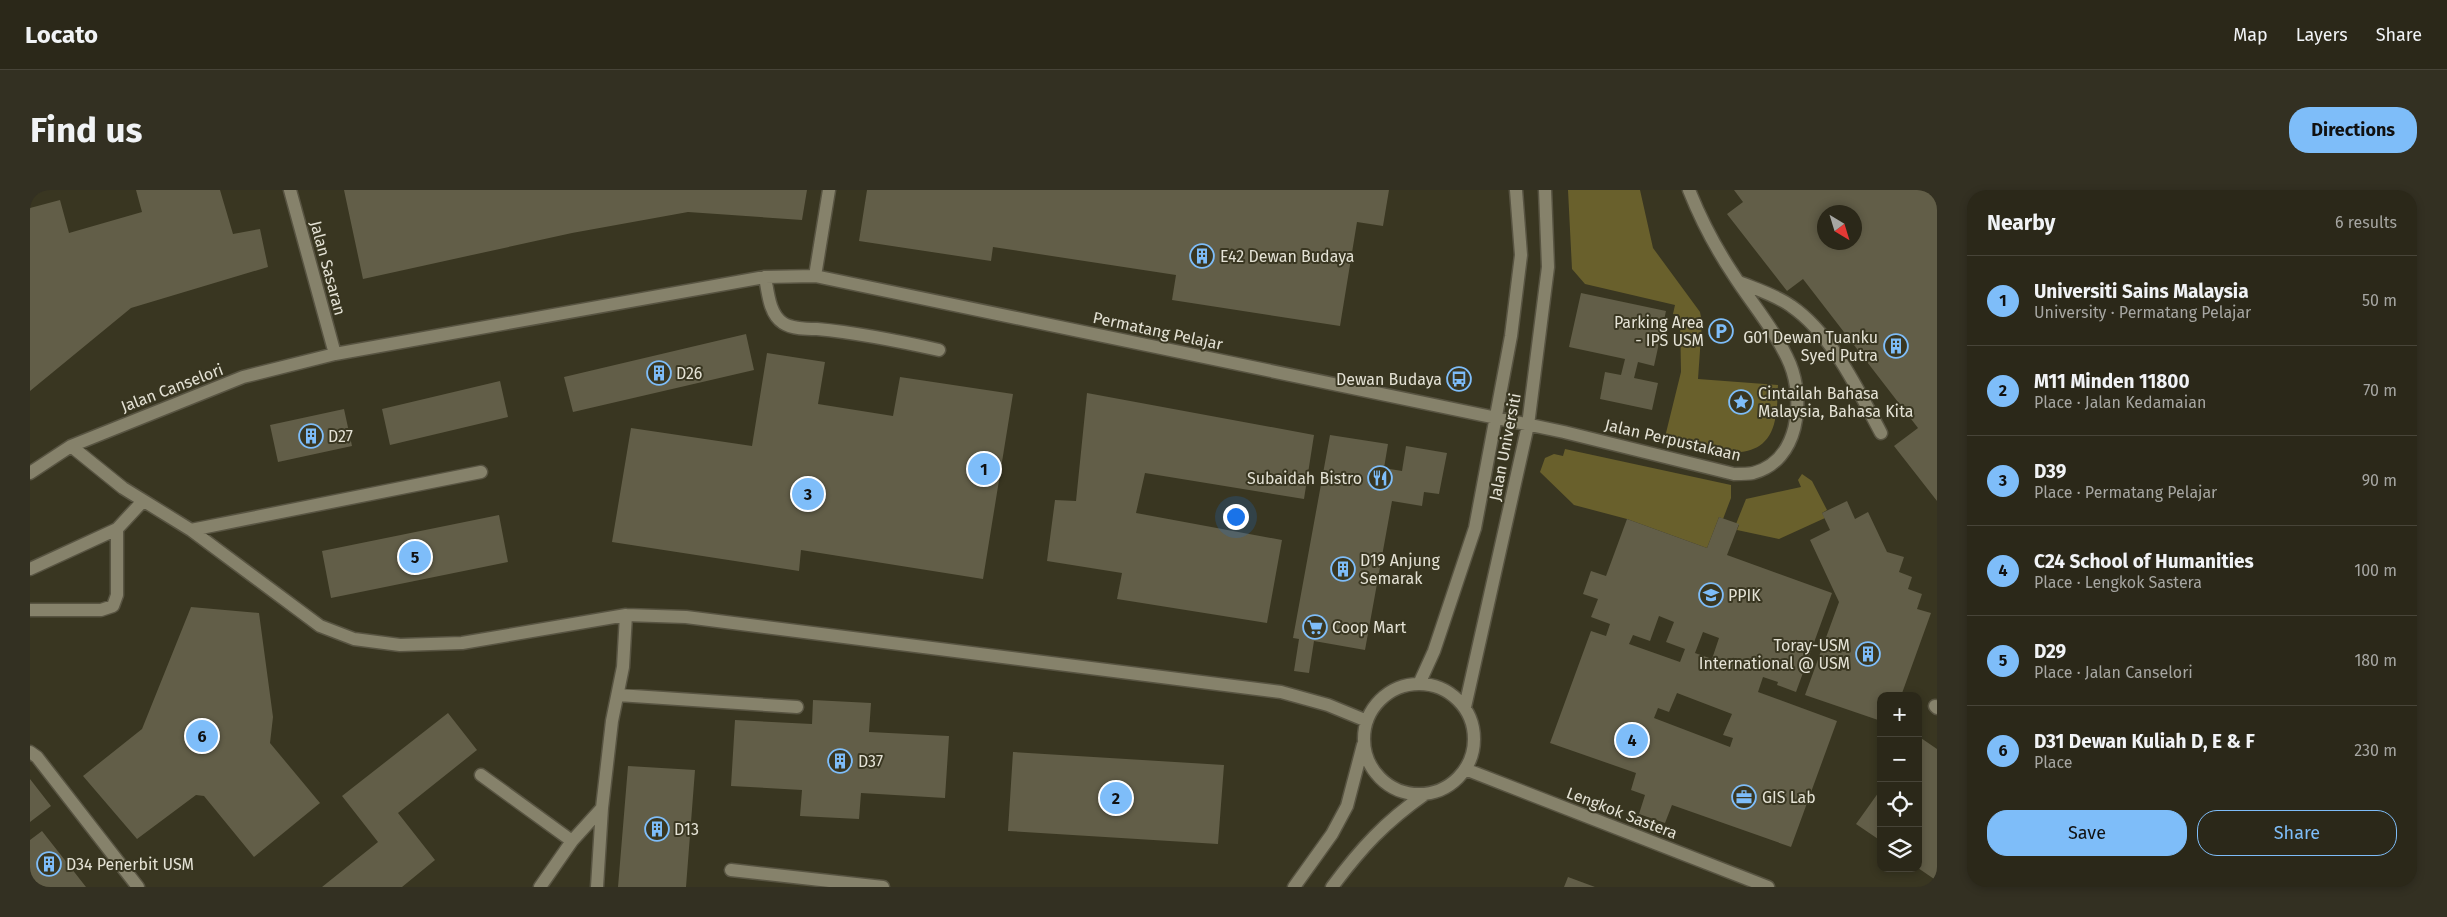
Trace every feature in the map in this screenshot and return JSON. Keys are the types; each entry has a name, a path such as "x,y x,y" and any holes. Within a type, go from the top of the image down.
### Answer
{"street":[{"name":"Jalan Sasaran","path":"290,190 335,354"},
{"path":"814,276 829,190"},
{"name":"Jalan Universiti","path":"1418,684 1434,651 1475,528 1511,336 1521,255 1516,190"},
{"name":"Jalan Universiti","path":"1464,707 1528,425 1548,267 1546,190"},
{"name":"Jalan Perpustakaan","path":"1496,418 1564,432 1734,474 1753,473 1769,465 1790,443 1797,419 1797,392 1791,365 1776,336 1737,281 1702,224 1689,190"},
{"name":"Permatang Pelajar","path":"765,277 814,276 848,282 1496,418"},
{"name":"Jalan Canselori","path":"30,473 71,446 244,378 335,354 765,277"},
{"path":"765,277 771,305 776,316 784,324 798,328 862,334 939,350"},
{"path":"1737,281 1789,304 1812,323 1847,370 1882,433"},
{"path":"71,446 142,502 192,530 320,626 354,639 400,645 462,643 626,615 686,617 1281,692 1328,705 1367,721"},
{"path":"192,530 481,472"},
{"path":"30,569 117,529 142,502"},
{"path":"30,610 101,610 113,606 117,596 117,529"},
{"path":"597,887 602,808 612,721 622,666 626,615"},
{"path":"1294,887 1332,834 1347,806 1364,742 1367,721 1378,703 1389,693 1403,687 1418,684 1436,686 1452,695 1464,707 1474,732 1474,744 1465,769 1455,781 1440,790 1425,794 1395,815 1360,849 1332,887"},
{"path":"618,695 797,707"},
{"path":"1364,742 1368,759 1377,774 1390,786 1407,792 1425,794"},
{"path":"30,752 37,757 138,887"},
{"name":"Lengkok Sastera","path":"1465,769 1768,887"},
{"path":"481,775 572,841"},
{"path":"540,887 572,841 602,808"},
{"path":"731,870 883,887"}],"shaded area":[{"path":"1568,190 1640,190 1653,248 1700,312 1702,322 1698,379 1778,385 1775,420 1769,437 1758,447 1744,451 1729,452 1712,450 1665,437 1681,372 1680,316 1673,314 1675,305 1585,284 1572,269"},
{"path":"1565,449 1731,485 1731,498 1723,519 1719,517 1707,548 1627,519 1574,505 1540,472 1545,458 1554,454 1563,456"},
{"path":"1802,474 1812,481 1827,510 1822,513 1825,518 1779,539 1737,530 1739,525 1736,524 1746,499 1801,487 1798,480"}],"building":[{"path":"136,190 220,190 233,234 260,229 268,267 131,308 30,391 30,208 60,200 69,233 142,212"},
{"path":"344,190 807,190 802,220 688,212 572,233 363,279"},
{"name":"E42 Dewan Budaya","path":"867,190 1389,190 1383,226 1357,222 1340,326 1172,300 1176,275 993,247 991,261 859,241"},
{"name":"G01 Dewan Tuanku Syed Putra","path":"1734,190 1937,190 1937,501 1894,446 1918,428 1803,279 1787,291 1727,214 1743,202"},
{"path":"1581,293 1666,311 1654,366 1638,362 1634,378 1658,383 1652,410 1600,399 1605,372 1621,375 1625,359 1569,347"},
{"name":"D26","path":"746,334 754,370 573,412 564,377"},
{"path":"767,353 825,362 818,404 893,416 900,377 1013,394 983,579 801,550 799,571 612,542 631,428 752,446"},
{"path":"500,381 508,417 390,445 382,409"},
{"path":"1087,393 1314,435 1304,499 1145,473 1136,513 1282,540 1267,623 1117,599 1122,573 1047,561 1055,500 1076,501"},
{"name":"D27","path":"344,409 352,446 278,462 270,425"},
{"name":"D19 Anjung Semarak","path":"1330,435 1388,444 1384,468 1402,471 1406,446 1447,453 1439,494 1424,492 1422,506 1392,501 1365,650 1314,641 1309,673 1294,671 1299,639 1293,638"},
{"name":"Toray-USM International @ USM","path":"1847,501 1855,519 1868,512 1887,552 1904,557 1899,572 1912,577 1908,589 1922,594 1917,609 1931,613 1902,692 1877,692 1877,720 1805,695 1839,602 1810,540 1830,530 1822,513"},
{"path":"499,515 508,562 331,598 322,551"},
{"path":"1719,517 1739,524 1727,555 1832,593 1796,692 1777,685 1778,682 1763,677 1758,692 1837,721 1791,847 1672,805 1665,823 1639,814 1645,795 1631,790 1636,773 1550,743 1591,631 1606,636 1610,624 1591,617 1598,599 1583,594 1591,571 1606,576 1627,519 1707,548","holes":["1659,616 1674,622 1666,642 1685,649 1680,662 1629,644 1633,635 1650,641","1703,632 1719,638 1712,659 1695,653","1677,693 1732,714 1723,735 1733,738 1730,747 1654,718 1658,708 1669,712"]},
{"path":"191,607 259,613 273,717 270,743 320,803 254,857 204,796 196,795 137,839 83,776 142,729"},
{"name":"D37","path":"813,700 871,703 869,732 949,736 945,798 861,793 859,819 800,816 802,790 731,786 735,720 812,724"},
{"path":"448,713 477,750 398,813 435,860 402,887 322,887 378,842 342,796"},
{"path":"1922,739 1937,749 1937,881 1922,871"},
{"path":"1013,752 1224,765 1218,844 1008,831"},
{"name":"D13","path":"628,766 695,770 686,887 618,887"},
{"path":"30,779 51,806 30,822"},
{"path":"1877,795 1877,838 1856,824"},
{"name":"D34 Penerbit USM","path":"42,831 86,887 30,887 30,840"},
{"path":"1568,877 1595,887 1564,887"}],"place":[{"name":"E42 Dewan Budaya","path":"1202,256"},
{"name":"Parking Area - IPS USM","path":"1721,331"},
{"name":"G01 Dewan Tuanku Syed Putra","path":"1896,346"},
{"name":"D26","path":"659,373"},
{"name":"Dewan Budaya","path":"1459,379"},
{"name":"Cintailah Bahasa Malaysia, Bahasa Kita","path":"1741,402"},
{"name":"D27","path":"311,436"},
{"name":"Universiti Sains Malaysia","path":"984,469"},
{"name":"Subaidah Bistro","path":"1380,478"},
{"name":"D39","path":"808,494"},
{"name":"D29","path":"415,557"},
{"name":"D19 Anjung Semarak","path":"1343,569"},
{"name":"PPIK","path":"1711,595"},
{"name":"Coop Mart","path":"1315,627"},
{"name":"Toray-USM International @ USM","path":"1868,654"},
{"name":"D31 Dewan Kuliah D, E & F","path":"202,736"},
{"name":"C24 School of Humanities","path":"1632,740"},
{"name":"D37","path":"840,761"},
{"name":"GIS Lab","path":"1744,797"},
{"name":"M11 Minden 11800","path":"1116,798"},
{"name":"D13","path":"657,829"},
{"name":"D34 Penerbit USM","path":"49,864"}]}
